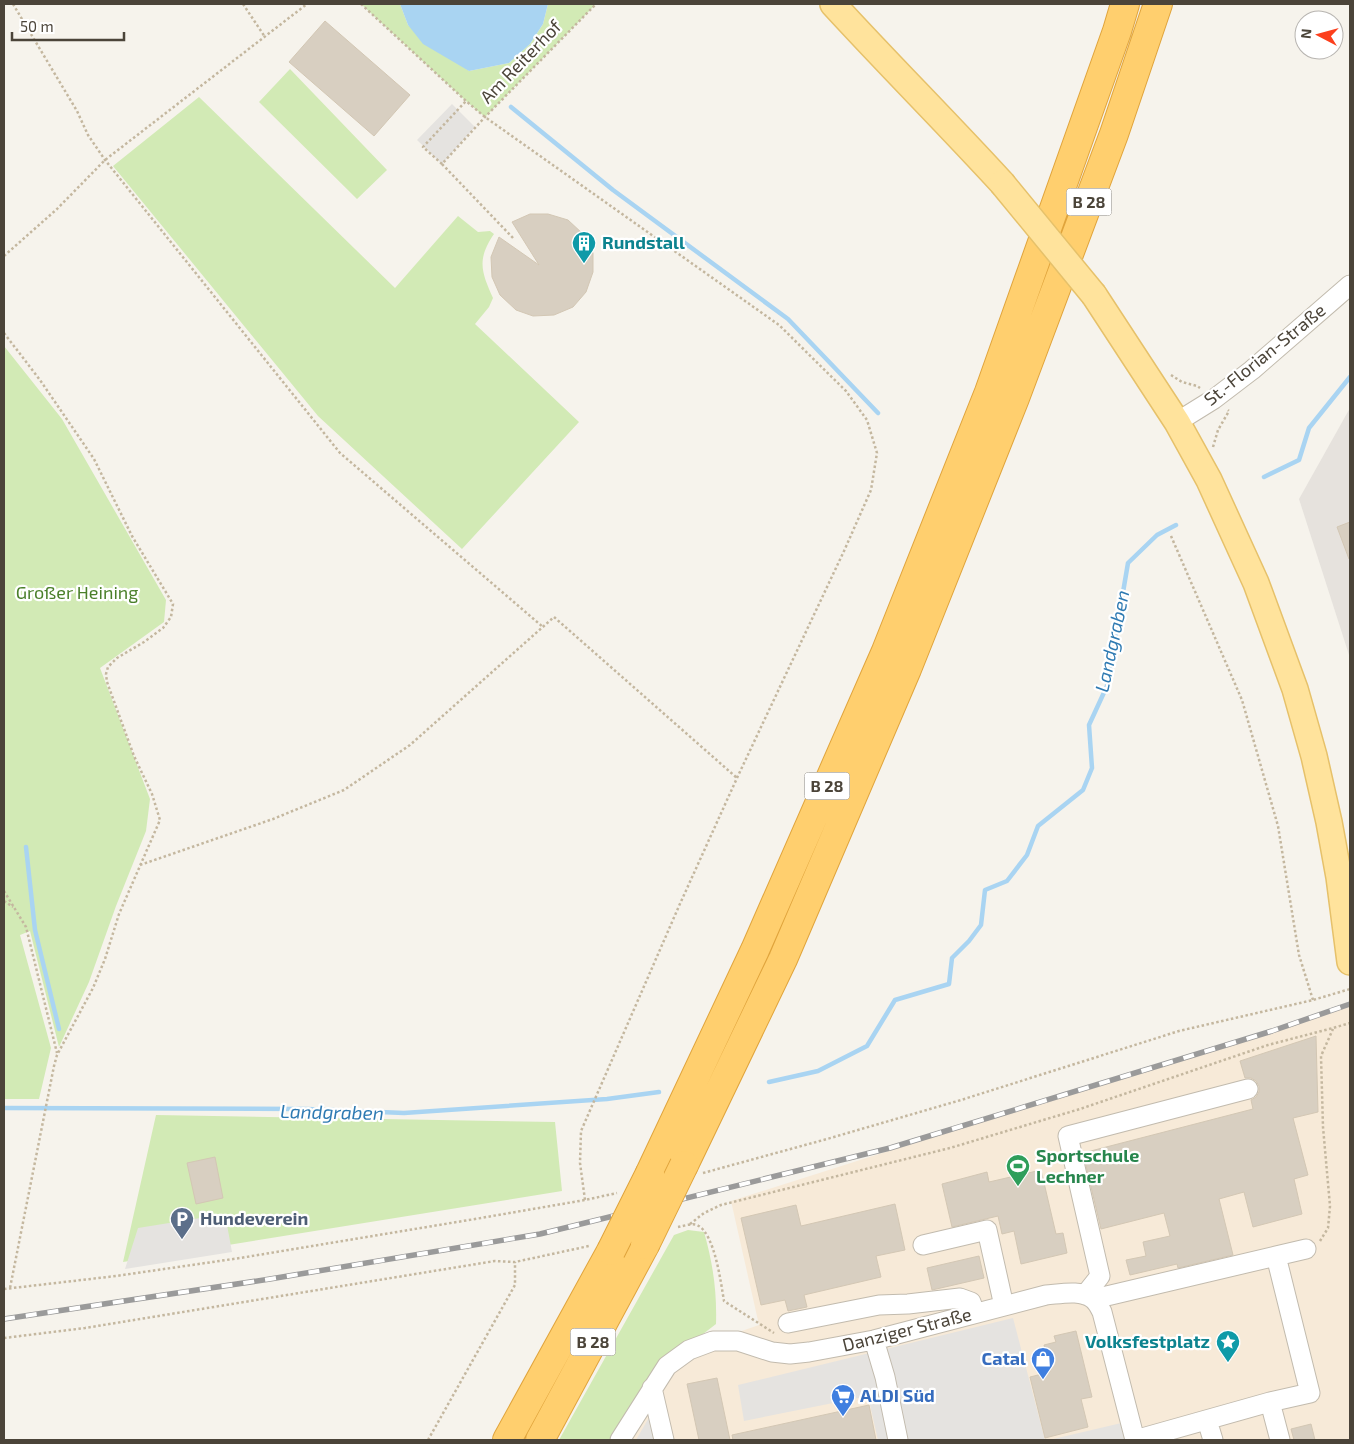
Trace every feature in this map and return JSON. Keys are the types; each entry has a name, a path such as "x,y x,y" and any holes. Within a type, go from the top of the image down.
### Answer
{"highway":[{"name":"B 28","path":"507,1440 611,1251 650,1173 755,950 886,651 989,392 1125,4"},
{"name":"B 28","path":"540,1440 646,1245 783,959 907,669 1015,398 1114,134 1158,4"}],"main road":[{"path":"833,4 1002,183 1094,295 1177,422 1209,480 1256,583 1295,689 1314,756 1329,822 1339,877 1350,962"}],"street":[{"name":"St.-Florian-Straße","path":"1177,422 1214,399 1252,370 1350,285"},
{"path":"1248,1090 1068,1136 1100,1276 1090,1297 1102,1312 1107,1327 1135,1440 1270,1402 1310,1393 1276,1256"},
{"path":"923,1245 987,1230 1004,1306"},
{"name":"Danziger Straße","path":"620,1440 666,1366 689,1350 714,1341 738,1341 772,1352 790,1354 808,1352 874,1340 1046,1295 1067,1293 1090,1297 1306,1249"},
{"path":"784,1330 879,1305 908,1304 960,1298 970,1302 975,1313"},
{"path":"874,1340 898,1440"},
{"path":"652,1388 664,1440"},
{"path":"1270,1402 1280,1440"},
{"path":"1207,1420 1213,1440"}],"path":[{"path":"13,4 77,112 88,135 105,160 340,453 542,628"},
{"path":"243,4 264,37"},
{"path":"300,4 305,5"},
{"path":"361,4 485,117 780,325 846,391 868,420 877,453 871,490 679,906 581,1131 580,1163 585,1200"},
{"name":"Am Reiterhof","path":"442,164 485,117 596,4"},
{"path":"4,256 57,209 105,160 305,5"},
{"path":"466,101 423,147 442,164 513,238"},
{"path":"4,333 40,380 94,458 132,536 173,604 171,617 162,628 144,642 117,658 108,667 106,674 107,682 134,756 152,794 160,820 119,914 105,959 93,988 54,1066 10,1288 4,1289"},
{"path":"1171,536 1242,700 1278,826 1299,955 1313,1000"},
{"path":"140,865 273,819 344,790 410,745 554,617 737,778"},
{"path":"4,891 26,927 58,1055"},
{"path":"4,901 14,908"},
{"path":"784,1330 724,1301 710,1240 700,1226 689,1225 704,1213 721,1205 950,1148 1080,1109 1268,1045 1350,1023"},
{"path":"1306,1249 1319,1242 1328,1228 1330,1206 1323,1127 1321,1056 1333,1028"},
{"path":"4,1338 95,1327 494,1262 515,1262 515,1285 428,1440"}],"shaded area":[{"path":"452,104 475,127 442,164 417,140"},
{"path":"1350,408 1350,658 1299,499"},
{"path":"1350,1004 1350,1440 620,1440 649,1389 713,1341 759,1325 731,1201"},
{"name":"Hundeverein","path":"225,1214 232,1252 125,1269 138,1228"},
{"path":"1013,1318 1045,1440 878,1440 868,1396 744,1421 738,1385"},
{"path":"651,1414 656,1440 636,1440"},
{"path":"1130,1421 1134,1440 1049,1440"}],"green space":[{"path":"361,4 400,4 408,25 469,71 509,63 530,44 543,24 548,4 596,4 485,117"},
{"path":"290,69 387,170 357,199 259,102"},
{"path":"199,97 395,288 458,216 478,232 490,231 494,234 488,243 483,259 484,274 493,298 489,307 475,324 579,422 462,549 318,416 113,166"},
{"name":"Großer Heining","path":"4,346 62,419 166,600 164,622 100,668 150,799 146,831 116,906 89,982 59,1047 30,931 20,935 51,1048 39,1099 4,1099"},
{"path":"156,1115 555,1122 562,1191 123,1262"},
{"path":"688,1230 704,1232 714,1278 716,1324 703,1334 681,1345 616,1440 559,1440 674,1235"}],"water":[{"path":"400,4 548,4 543,24 530,44 509,63 469,71 423,44 408,25"}],"building":[{"path":"325,21 410,95 374,136 289,62"},
{"path":"530,214 548,214 568,220 583,234 593,253 593,272 586,292 573,307 554,315 533,316 516,310 500,295 492,277 491,257 499,237 539,265 512,222"},
{"path":"1350,522 1350,559 1349,559 1337,527"},
{"path":"1316,1036 1318,1112 1293,1118 1308,1175 1294,1179 1302,1214 1253,1227 1244,1192 1219,1199 1233,1255 1178,1268 1177,1264 1130,1275 1126,1260 1146,1256 1143,1242 1170,1236 1164,1213 1101,1229 1083,1153 1253,1109 1251,1100 1259,1092 1259,1086 1251,1078 1245,1078 1240,1061"},
{"path":"215,1157 223,1198 196,1204 187,1163"},
{"path":"1041,1170 1056,1234 1063,1233 1067,1253 1021,1264 1014,1231 1002,1234 998,1216 952,1227 942,1184 987,1172 989,1182"},
{"path":"895,1204 905,1250 876,1256 881,1277 804,1295 807,1307 788,1311 785,1300 761,1305 741,1218 796,1205 801,1226"},
{"path":"979,1256 984,1278 932,1290 927,1268"},
{"path":"1076,1331 1092,1397 1081,1399 1088,1427 1045,1438 1030,1377 1050,1372 1044,1345 1056,1342 1054,1336"},
{"path":"717,1378 730,1440 699,1440 687,1384"},
{"name":"ALDI Süd","path":"869,1405 876,1440 733,1440 732,1435"},
{"path":"1311,1424 1315,1440 1294,1440 1291,1429"}],"waterway":[{"path":"511,107 613,190 788,319 878,413"},
{"name":"Landgraben","path":"1264,477 1299,460 1309,428 1350,377"},
{"name":"Landgraben","path":"769,1082 818,1071 867,1046 895,1000 949,984 952,958 969,941 981,925 985,890 1007,881 1027,855 1038,826 1083,790 1092,768 1089,725 1107,686 1128,563 1157,535 1176,525"},
{"path":"26,847 35,930 59,1029"},
{"name":"Landgraben","path":"4,1108 307,1109 404,1113 607,1099 659,1092"}],"railway":[{"path":"4,1319 270,1279 540,1234 890,1148 1272,1031 1350,1004"}],"place":[{"name":"Rundstall","path":"584,264"},
{"name":"Sportschule Lechner","path":"1018,1187"},
{"name":"Hundeverein","path":"182,1240"},
{"name":"Volksfestplatz","path":"1228,1363"},
{"name":"Catal","path":"1043,1380"},
{"name":"ALDI Süd","path":"843,1417"}]}
